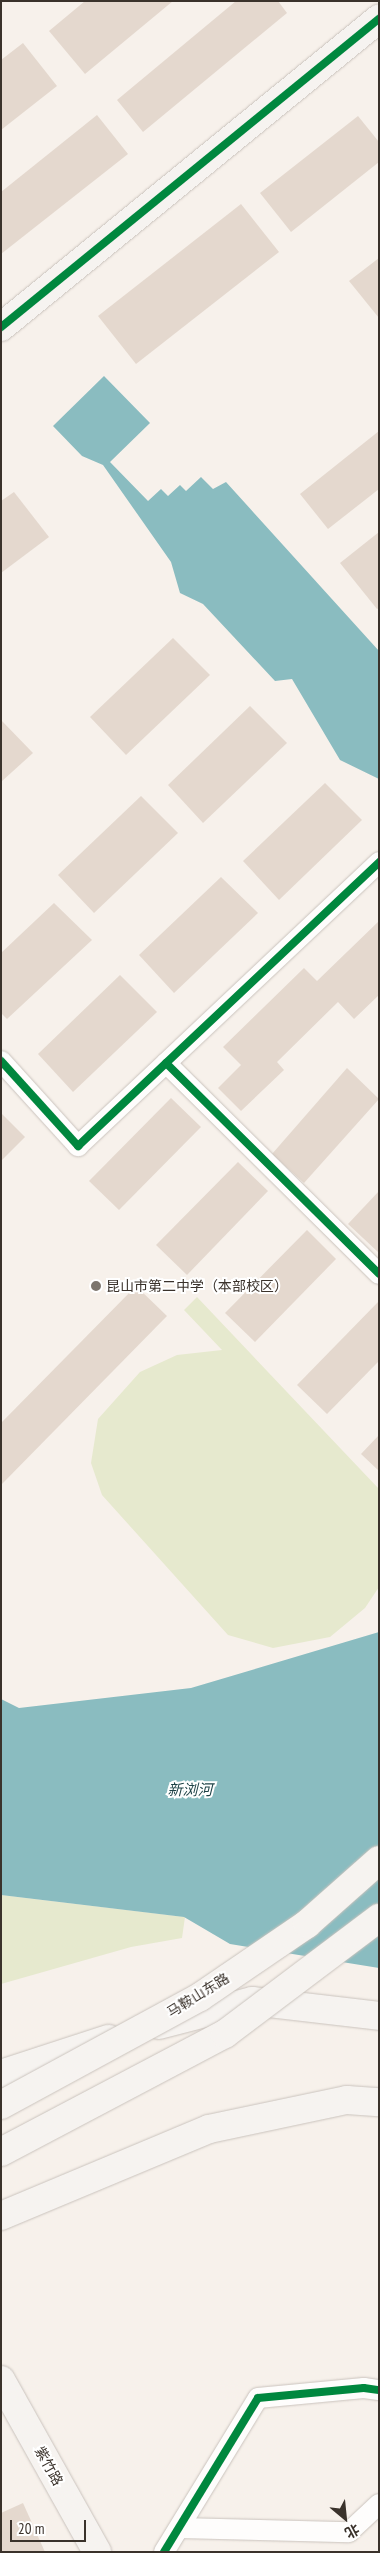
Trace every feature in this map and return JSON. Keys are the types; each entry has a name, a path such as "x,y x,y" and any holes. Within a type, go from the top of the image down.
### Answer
{"main road":[{"path":"1,327 379,19"},
{"name":"马鞍山东路","path":"1,2105 35,2090 200,1997 307,1924 379,1860"},
{"path":"1,2152 225,2034 379,1918"},
{"path":"1,2074 116,2036 252,2001 379,2016"},
{"path":"1,2216 209,2129 347,2100 379,2102"},
{"name":"紫竹路","path":"1,2380 97,2552"}],"street":[{"path":"1,1062 78,1146 379,862"},
{"path":"166,1063 379,1274"},
{"path":"164,2552 258,2398 364,2388 379,2390"},
{"path":"180,2528 349,2532 379,2504"}],"green space":[{"path":"197,1297 379,1489 379,1587 365,1608 330,1637 273,1648 228,1635 102,1495 91,1463 98,1419 140,1372 177,1355 222,1350 184,1310"},
{"path":"1,1895 185,1917 182,1938 131,1947 1,1984"}],"water":[{"path":"104,376 150,423 110,462 148,501 161,489 168,496 180,485 186,491 201,477 213,489 226,482 379,651 379,779 340,760 292,679 275,681 203,604 180,593 171,562 103,465 82,456 53,426"},
{"name":"新浏河","path":"379,1632 379,1968 230,1944 184,1917 1,1895 1,1699 19,1708 191,1688"}],"building":[{"path":"85,1 173,1 85,74 49,31"},
{"path":"236,1 278,1 287,13 143,132 117,100"},
{"path":"23,43 57,86 1,130 1,60"},
{"path":"97,115 128,154 1,254 1,192"},
{"path":"358,116 379,142 379,162 291,232 260,193"},
{"path":"241,204 279,252 136,364 98,316"},
{"path":"379,258 379,318 349,281"},
{"path":"379,431 379,489 328,529 300,494"},
{"path":"14,492 49,537 1,573 1,501"},
{"path":"379,532 379,608 377,609 340,563"},
{"path":"173,638 210,675 126,755 90,717"},
{"path":"250,706 287,743 203,823 168,785"},
{"path":"1,720 33,753 1,782"},
{"path":"325,783 362,820 279,900 243,861"},
{"path":"141,796 178,833 94,913 58,875"},
{"path":"221,877 258,913 174,993 139,955"},
{"path":"54,903 92,940 7,1019 1,1013 1,953"},
{"path":"379,921 379,995 354,1019 338,1002 277,1062 284,1070 241,1111 218,1088 241,1065 223,1047 304,968 317,981"},
{"path":"120,975 157,1012 73,1092 38,1054"},
{"path":"347,1068 379,1099 304,1183 272,1154"},
{"path":"171,1098 201,1127 119,1210 89,1181"},
{"path":"1,1113 25,1137 1,1161"},
{"path":"238,1162 268,1191 187,1275 156,1245"},
{"path":"379,1191 379,1253 348,1224"},
{"path":"307,1230 336,1259 255,1342 225,1313"},
{"path":"136,1286 167,1316 1,1485 1,1423"},
{"path":"379,1301 379,1361 327,1414 297,1385"},
{"path":"379,1435 379,1471 361,1454"},
{"path":"23,2503 45,2552 1,2552 1,2513"}],"cycle path":[{"path":"1,327 379,19"},
{"path":"1,1061 78,1146 379,862"},
{"path":"166,1063 379,1274"},
{"path":"164,2552 258,2398 364,2388 379,2390"}],"place":[{"name":"昆山市第二中学（本部校区）","path":"96,1286"}]}
